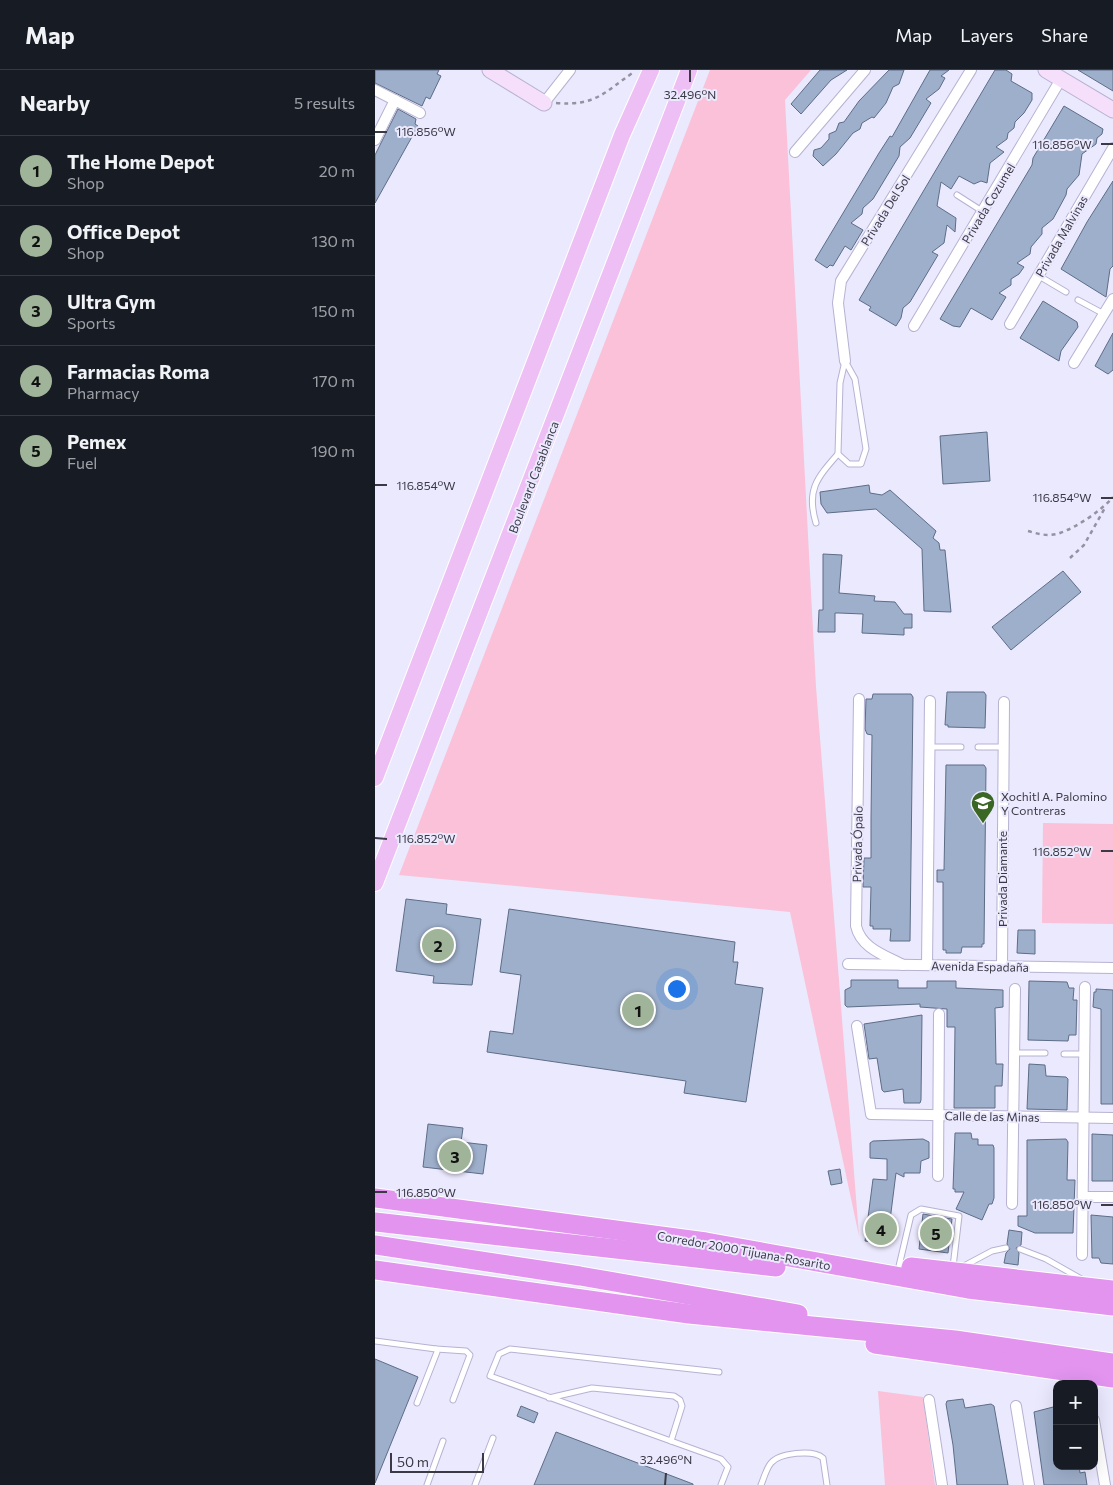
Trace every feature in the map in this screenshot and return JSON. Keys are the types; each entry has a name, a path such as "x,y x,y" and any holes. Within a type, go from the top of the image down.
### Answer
{"highway":[{"name":"Corredor 2000 Tijuana-Rosarito","path":"375,1198 706,1242 968,1289 1113,1306"},
{"path":"375,1222 968,1289"},
{"path":"706,1242 1106,1289"},
{"path":"375,1245 579,1276 955,1340 1113,1363"},
{"path":"375,1270 689,1314 965,1358 1113,1378"},
{"path":"689,1314 955,1340"}],"main road":[{"path":"375,778 622,135 651,70"},
{"name":"Boulevard Casablanca","path":"375,883 689,70"}],"street":[{"path":"490,70 544,103 570,70"},
{"path":"795,152 865,70"},
{"name":"Privada Del Sol","path":"845,361 838,303 841,280 971,70"},
{"path":"1046,70 1113,110"},
{"name":"Privada Cozumel","path":"914,326 1061,79"},
{"path":"375,90 420,113"},
{"path":"375,140 395,100"},
{"name":"Privada Malvinas","path":"1010,324 1113,148"},
{"path":"1074,363 1113,299"},
{"name":"Privada Ópalo","path":"859,699 856,926 858,936 867,946 903,965"},
{"path":"927,965 930,701"},
{"name":"Privada Diamante","path":"1002,966 1004,702"},
{"name":"Avenida Espadaña","path":"848,964 1113,968"},
{"path":"1083,1255 1085,987"},
{"path":"1012,1204 1015,989"},
{"path":"939,1014 939,1176"},
{"name":"Calle de las Minas","path":"857,1026 871,1114 1113,1118"},
{"path":"1083,1196 1113,1197"},
{"path":"929,1400 942,1485"},
{"path":"1016,1406 1029,1485"},
{"path":"1095,1425 1105,1485"}],"lane":[{"path":"957,195 983,211"},
{"path":"1038,276 1066,292"},
{"path":"1078,300 1104,314"},
{"path":"816,523 811,506 815,480 838,454 840,383 845,361"},
{"path":"838,454 849,464 861,464 866,448 855,379 845,361"},
{"path":"929,747 961,747"},
{"path":"978,747 1003,747"},
{"path":"1014,1053 1045,1053"},
{"path":"1065,1054 1085,1054"},
{"path":"899,1266 911,1215 921,1209 959,1216 953,1272"},
{"path":"953,1272 992,1251 1006,1248"},
{"path":"1020,1249 1046,1259 1106,1289"},
{"path":"375,1341 466,1351 470,1355 453,1400"},
{"path":"417,1403 437,1352 436,1349"},
{"path":"719,1372 510,1349 499,1354 490,1376 725,1462 728,1467 721,1485"},
{"path":"549,1398 592,1388 674,1396 680,1400 682,1406 671,1441"},
{"path":"475,1485 493,1438"},
{"path":"427,1485 443,1440"},
{"path":"761,1485 769,1464 779,1456 813,1453 823,1458 827,1485"}],"path":[{"path":"544,103 591,101 604,96 637,70"},
{"path":"1070,558 1084,545 1107,504 1113,497"},
{"path":"1028,531 1042,535 1059,533 1107,504"}],"shaded area":[{"path":"710,70 811,70 785,100 816,687 859,1236 790,912 399,875"},
{"path":"1043,823 1113,824 1113,924 1042,923"},
{"path":"878,1391 923,1397 935,1485 885,1485"}],"building":[{"path":"375,70 439,70 437,74 441,76 430,99 426,97 422,106 375,83"},
{"path":"820,70 847,70 831,80 801,114 791,104"},
{"path":"889,70 904,70 899,84 893,87 886,103 874,118 872,117 862,123 860,129 853,133 836,154 823,166 813,156 814,150 821,148 829,139 829,134 836,131 839,123 844,122 859,101"},
{"path":"930,70 949,70 941,76 945,78 939,89 926,99 931,103 910,138 900,147 899,156 873,199 863,208 862,214 851,223 863,230 851,250 845,246 833,266 830,265 827,268 815,260 879,153 890,136 892,137"},
{"path":"995,70 1006,70 1012,74 1011,81 1032,93 1032,100 1024,113 1015,122 1014,128 1008,133 1007,139 996,147 1004,152 990,163 987,183 981,181 974,184 959,176 951,189 941,182 937,206 956,218 955,232 947,225 944,243 932,252 938,255 910,302 903,308 901,318 896,326 869,310 871,307 859,300"},
{"path":"1078,70 1113,70 1113,91"},
{"path":"1064,106 1103,129 1102,134 1097,138 1096,144 1082,154 1079,175 1067,189 1066,195 1053,219 1042,228 1042,234 1031,247 1030,254 1017,263 1024,267 1019,274 1011,279 1011,285 999,293 1006,297 992,320 971,308 960,327 953,326 940,319 1032,165 1033,158"},
{"path":"398,109 416,119 415,124 418,126 375,203 375,155"},
{"path":"1113,181 1113,266 1110,269 1106,297 1061,269 1087,222"},
{"path":"1043,301 1077,322 1078,327 1061,351 1059,361 1020,338"},
{"path":"1113,333 1113,370 1108,374 1095,366"},
{"path":"987,432 990,481 943,484 940,436"},
{"path":"869,485 870,493 882,495 890,490 936,531 933,538 939,543 940,550 945,550 951,612 924,611 922,549 876,509 827,513 821,504 820,492"},
{"path":"823,554 842,555 839,593 875,596 874,601 895,602 904,614 912,614 912,628 904,628 904,635 862,633 863,614 835,613 835,632 818,632 819,610 823,610"},
{"path":"1063,571 1081,592 1011,650 992,627"},
{"path":"947,692 984,692 986,695 985,728 948,727 948,725 945,725"},
{"path":"873,694 911,694 913,697 910,941 890,941 891,929 873,929 873,926 870,926 871,887 863,887 864,858 871,858 872,735 867,734 865,729 866,699 872,699"},
{"path":"946,765 984,765 986,768 984,944 982,944 982,947 962,947 961,953 946,953 946,950 943,950 943,882 937,882 937,870 944,870"},
{"path":"406,899 447,904 446,914 481,919 472,985 433,983 434,976 396,971"},
{"path":"509,909 735,942 733,962 738,962 735,984 763,988 746,1102 684,1093 686,1081 487,1052 490,1031 513,1034 521,975 500,972"},
{"path":"1018,930 1035,930 1035,954 1017,953"},
{"path":"851,980 898,980 898,988 927,988 927,981 956,981 956,988 1003,990 1003,1007 995,1008 996,1064 1003,1064 1002,1086 995,1086 995,1108 954,1108 955,1027 947,1027 947,1009 920,1007 920,1004 847,1007 845,1005 845,990 851,987"},
{"path":"1029,981 1067,982 1069,988 1074,988 1073,1000 1077,1000 1076,1035 1069,1035 1068,1041 1028,1040"},
{"path":"1096,989 1113,990 1113,1104 1101,1104 1101,1009 1093,1007"},
{"path":"922,1015 921,1100 920,1103 904,1103 903,1089 884,1092 882,1090 877,1058 869,1059 864,1024"},
{"path":"1029,1064 1045,1065 1046,1076 1066,1077 1068,1079 1067,1110 1027,1109"},
{"path":"428,1124 463,1128 461,1142 487,1145 483,1174 423,1167"},
{"path":"955,1133 971,1133 972,1139 978,1139 978,1145 993,1145 994,1148 994,1198 992,1204 989,1204 982,1220 956,1209 964,1192 955,1192 955,1189 953,1189"},
{"path":"1092,1134 1113,1135 1113,1181 1092,1181"},
{"path":"923,1139 929,1142 929,1158 921,1161 920,1173 904,1173 904,1177 896,1173 887,1244 865,1241 873,1179 887,1180 887,1159 870,1158 870,1143 873,1141"},
{"path":"1066,1139 1068,1142 1067,1180 1075,1180 1073,1233 1035,1233 1018,1226 1018,1216 1027,1216 1027,1140"},
{"path":"840,1169 842,1183 831,1185 828,1171"},
{"path":"923,1214 952,1219 948,1253 919,1249"},
{"path":"1091,1215 1113,1217 1113,1264 1101,1263 1099,1258 1092,1258"},
{"path":"1009,1230 1022,1232 1021,1245 1016,1248 1019,1253 1018,1265 1004,1263 1006,1253 1010,1249 1007,1244"},
{"path":"375,1359 418,1377 375,1483"},
{"path":"963,1399 965,1408 991,1404 994,1406 1008,1485 957,1485 946,1404 947,1401"},
{"path":"521,1406 538,1413 534,1423 517,1416"},
{"path":"1053,1407 1053,1470 1080,1470 1080,1473 1085,1472 1087,1485 1044,1485 1034,1412"},
{"path":"556,1432 693,1484 693,1485 534,1485"}],"place":[{"name":"Xochitl A. Palomino Y Contreras","path":"983,824"},
{"name":"Office Depot","path":"438,945"},
{"name":"The Home Depot","path":"638,1010"},
{"name":"Ultra Gym","path":"455,1156"},
{"name":"Farmacias Roma","path":"881,1229"},
{"name":"Pemex","path":"936,1233"}]}
